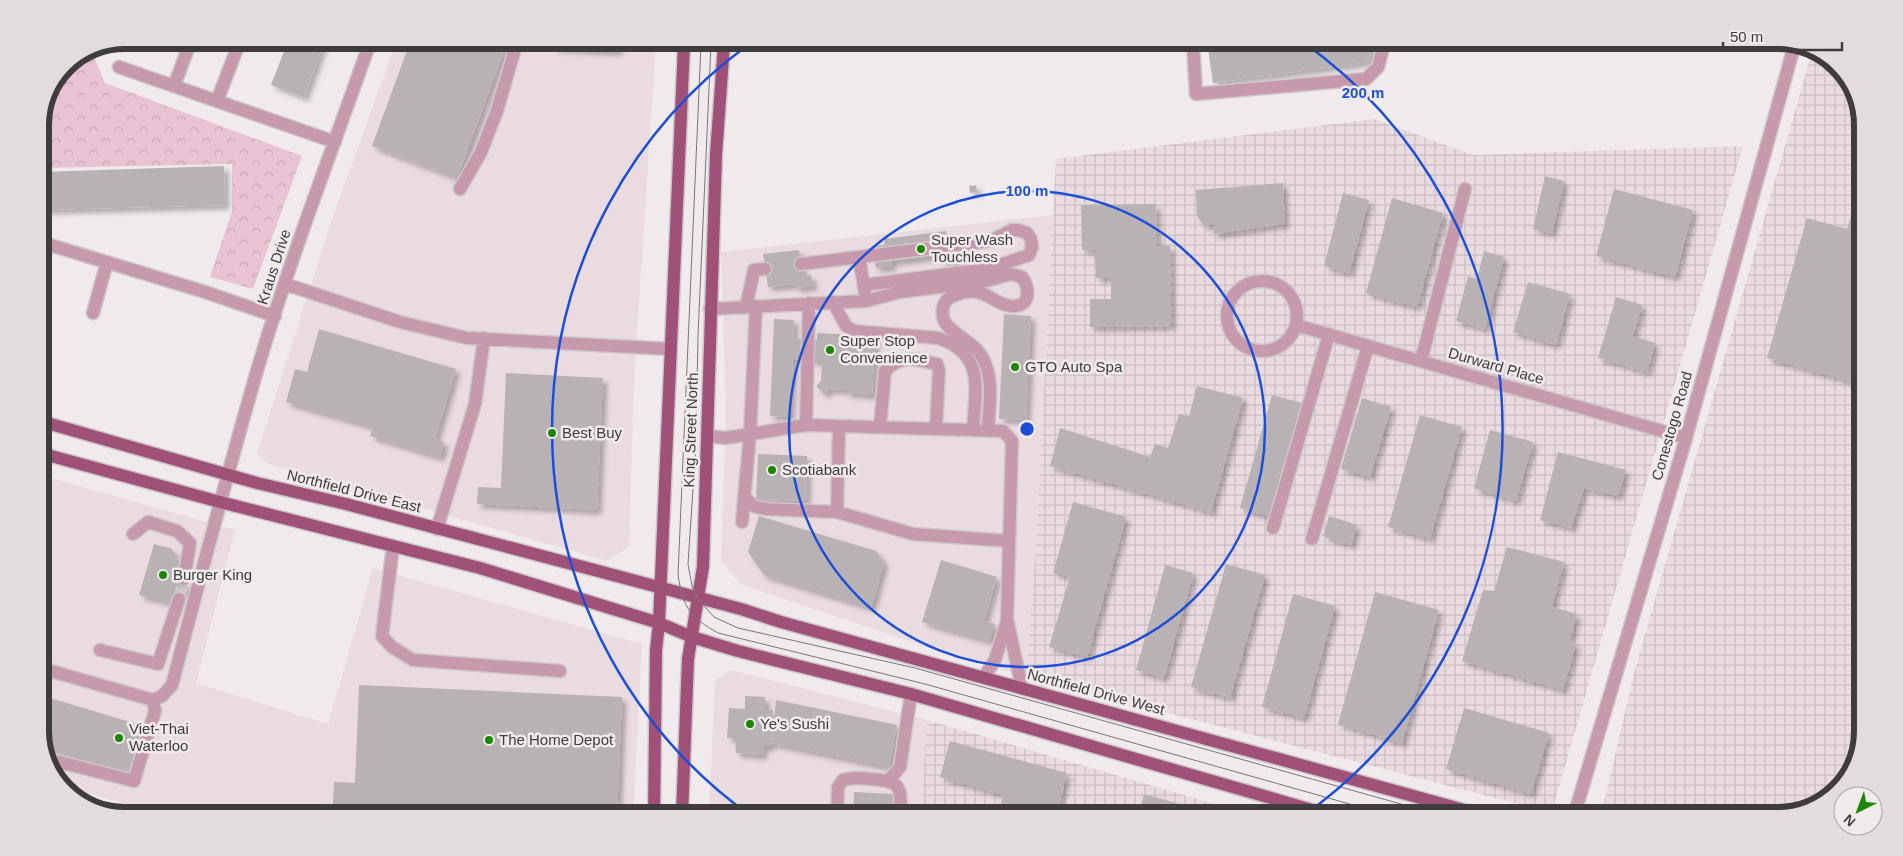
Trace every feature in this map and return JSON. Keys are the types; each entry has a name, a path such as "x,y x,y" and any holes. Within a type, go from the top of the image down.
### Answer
{"main road":[{"name":"King Street North","path":"654,807 656,650 659,623 684,49"},
{"name":"King Street North","path":"682,807 688,659 703,567 716,155 724,49"},
{"name":"Northfield Drive East","path":"49,424 227,474 698,599"},
{"path":"49,455 220,502 480,568 659,623 738,651 911,694 1301,807"},
{"name":"Northfield Drive West","path":"698,599 741,609 781,622 1453,807"}],"street":[{"path":"174,86 188,49"},
{"path":"217,101 237,49"},
{"name":"Kraus Drive","path":"153,700 162,696 172,685 227,474 275,316 368,49"},
{"path":"460,189 481,152 515,49"},
{"path":"1194,49 1196,94 1366,79 1378,67 1383,49"},
{"name":"Conestogo Road","path":"1577,807 1686,438 1793,50"},
{"path":"119,67 335,142"},
{"path":"1421,361 1465,189"},
{"path":"801,264 990,241 1012,230 1026,233 1031,239 1032,247 1029,255 988,269 864,286"},
{"path":"49,245 202,291 275,316"},
{"path":"859,257 866,300"},
{"path":"93,313 108,262"},
{"path":"742,522 750,434 751,306 754,270 765,269"},
{"path":"710,309 866,300 900,292 986,281 1011,274 1022,276 1028,285 1028,294 1024,302 1016,306 1008,306 984,293 971,291 952,296 942,308 942,316 946,324 973,344 988,370 990,381 988,430"},
{"path":"1261,281 1274,283 1285,290 1293,300 1297,312 1296,325 1291,336 1282,345 1270,350 1257,350 1245,346 1235,338 1229,326 1228,313 1231,301 1238,291 1249,284 1261,281"},
{"path":"285,284 400,322 467,338 670,349"},
{"path":"832,302 846,326 854,331 938,338 960,349 968,357 976,378 973,430"},
{"path":"806,425 809,303"},
{"name":"Durward Place","path":"1296,325 1686,438"},
{"path":"1273,528 1329,334"},
{"path":"437,529 474,404 484,338"},
{"path":"1312,539 1368,346"},
{"path":"880,427 886,372 892,365 907,358 938,364 936,429"},
{"path":"707,436 726,438 806,425 1003,432 1012,441 1007,619 996,660 984,677"},
{"path":"837,512 839,426"},
{"path":"744,496 753,506 766,509 837,512 913,534 1009,541"},
{"path":"134,534 148,522 177,531 190,543 184,579"},
{"path":"393,546 382,636 392,647 413,660 560,670"},
{"path":"100,650 158,664 179,599"},
{"path":"1007,619 1022,688"},
{"path":"49,671 153,700 155,711 134,781 55,761"},
{"path":"889,780 900,767 911,694"},
{"path":"837,807 838,787 843,780 850,778 889,780 897,786 901,798 900,807"}],"shaded area":[{"path":"394,49 656,49 634,378 629,547 607,561 269,464 257,453 331,222"},
{"path":"1811,57 1825,64 1839,78 1852,105 1854,120 1853,746 1841,774 1828,788 1812,799 1793,806 1603,807 1634,673"},
{"path":"1374,119 1473,155 1743,146 1554,805 1530,807 1026,676 1036,548 1056,159"},
{"path":"1053,215 1036,548 1026,676 963,659 742,585 721,561 726,413 721,252"},
{"name":"The Home Depot","path":"49,478 235,530 196,683 328,724 373,568 642,644 633,807 138,807 76,790 62,774 50,746"},
{"path":"731,670 927,720 922,807 709,807 715,680"},
{"path":"927,720 1225,807 922,807"}],"green space":[{"path":"93,56 105,83 302,156 253,289 210,277 232,211 232,164 49,168 49,120 51,105 64,78 87,59"}],"building":[{"path":"285,49 322,49 304,97 271,85"},
{"path":"408,49 505,49 457,178 372,146"},
{"path":"575,49 618,49 618,51"},
{"path":"1208,49 1372,49 1368,62 1213,83"},
{"path":"224,166 225,205 49,210 49,172"},
{"path":"1545,176 1564,181 1552,233 1533,229"},
{"path":"1283,183 1285,224 1213,234 1215,224 1204,226 1197,216 1196,190"},
{"path":"976,185 977,192 970,193 969,186"},
{"path":"1614,189 1693,210 1675,277 1596,256"},
{"path":"1343,193 1369,200 1349,273 1324,266"},
{"path":"1392,198 1443,213 1417,307 1366,293"},
{"path":"1156,204 1157,246 1170,246 1171,326 1090,327 1090,299 1111,299 1111,278 1096,278 1095,250 1082,250 1081,205"},
{"path":"1854,207 1854,382 1767,358 1807,218 1847,229"},
{"name":"Super Wash Touchless","path":"946,231 947,239 967,236 969,252 958,253 959,260 943,262 942,255 891,261 892,266 876,268 873,256 874,246 885,245 884,239"},
{"path":"799,250 803,276 811,275 813,286 796,288 796,284 768,287 763,254"},
{"path":"1484,251 1504,257 1485,329 1456,321 1468,276 1477,279"},
{"path":"1528,282 1570,294 1556,345 1513,332"},
{"path":"1616,297 1642,305 1633,336 1655,343 1647,372 1598,358"},
{"name":"GTO Auto Spa","path":"1004,314 1031,316 1026,420 999,419"},
{"path":"774,319 794,320 793,339 817,340 817,333 875,336 872,395 829,389 824,394 816,386 821,381 822,363 816,363 816,360 793,359 790,417 770,416"},
{"path":"319,329 456,369 435,439 444,442 440,457 370,436 373,427 286,402 295,369 307,372"},
{"name":"Best Buy","path":"506,373 603,378 597,510 477,504 478,487 501,488"},
{"path":"1197,386 1243,398 1211,512 1050,466 1060,428 1150,457 1155,444 1168,448 1179,414 1189,416"},
{"path":"1272,395 1302,403 1270,517 1240,508"},
{"path":"1362,398 1391,407 1370,477 1341,469"},
{"path":"1420,415 1462,427 1430,539 1388,527"},
{"path":"1490,430 1533,442 1516,501 1474,488"},
{"path":"1558,452 1626,470 1618,496 1584,488 1571,528 1540,520"},
{"path":"758,454 807,456 806,501 756,500"},
{"path":"1073,502 1126,517 1087,657 1049,647 1070,577 1053,573"},
{"path":"759,516 876,551 884,563 871,608 764,575 748,552"},
{"path":"1329,516 1357,525 1351,545 1323,536"},
{"name":"Burger King","path":"154,544 172,549 182,567 178,582 186,584 182,596 174,595 171,603 139,595"},
{"path":"1507,547 1564,562 1552,607 1577,614 1569,642 1576,643 1563,690 1462,661 1483,590 1494,591"},
{"path":"941,560 997,577 984,621 995,624 989,641 922,622"},
{"path":"1226,564 1265,575 1230,698 1191,687"},
{"path":"1165,565 1193,573 1164,678 1136,670"},
{"path":"1375,592 1439,610 1402,743 1338,724"},
{"path":"1293,594 1335,606 1304,718 1262,707"},
{"name":"The Home Depot","path":"359,685 622,697 617,807 317,807 317,804 333,804 334,782 355,783"},
{"name":"Ye's Sushi","path":"745,696 765,697 765,710 773,710 771,746 764,746 762,755 736,753 735,738 727,738 729,708 745,709"},
{"path":"49,698 143,726 128,774 52,751 49,736"},
{"path":"776,700 897,725 889,767 772,743"},
{"path":"1464,708 1549,733 1531,794 1446,769"},
{"path":"950,741 1067,773 1058,807 1000,807 1003,795 940,777"},
{"path":"854,792 894,794 893,807 853,807"},
{"path":"1144,794 1190,807 1140,807"}],"tunnel":[{"path":"179,599 184,579"}],"tram line":[{"path":"701,49 678,575 685,604 694,616 718,633 925,684 1360,807"},
{"path":"711,49 698,335 696,444 688,564 692,586 698,599 714,617 738,628 915,668 1412,807"}],"place":[{"name":"Super Wash Touchless","path":"921,249"},
{"name":"Super Stop Convenience","path":"830,350"},
{"name":"GTO Auto Spa","path":"1015,367"},
{"name":"Best Buy","path":"552,433"},
{"name":"Scotiabank","path":"772,470"},
{"name":"Burger King","path":"163,575"},
{"name":"Ye's Sushi","path":"750,724"},
{"name":"Viet-Thai Waterloo","path":"119,738"},
{"name":"The Home Depot","path":"489,740"}]}
